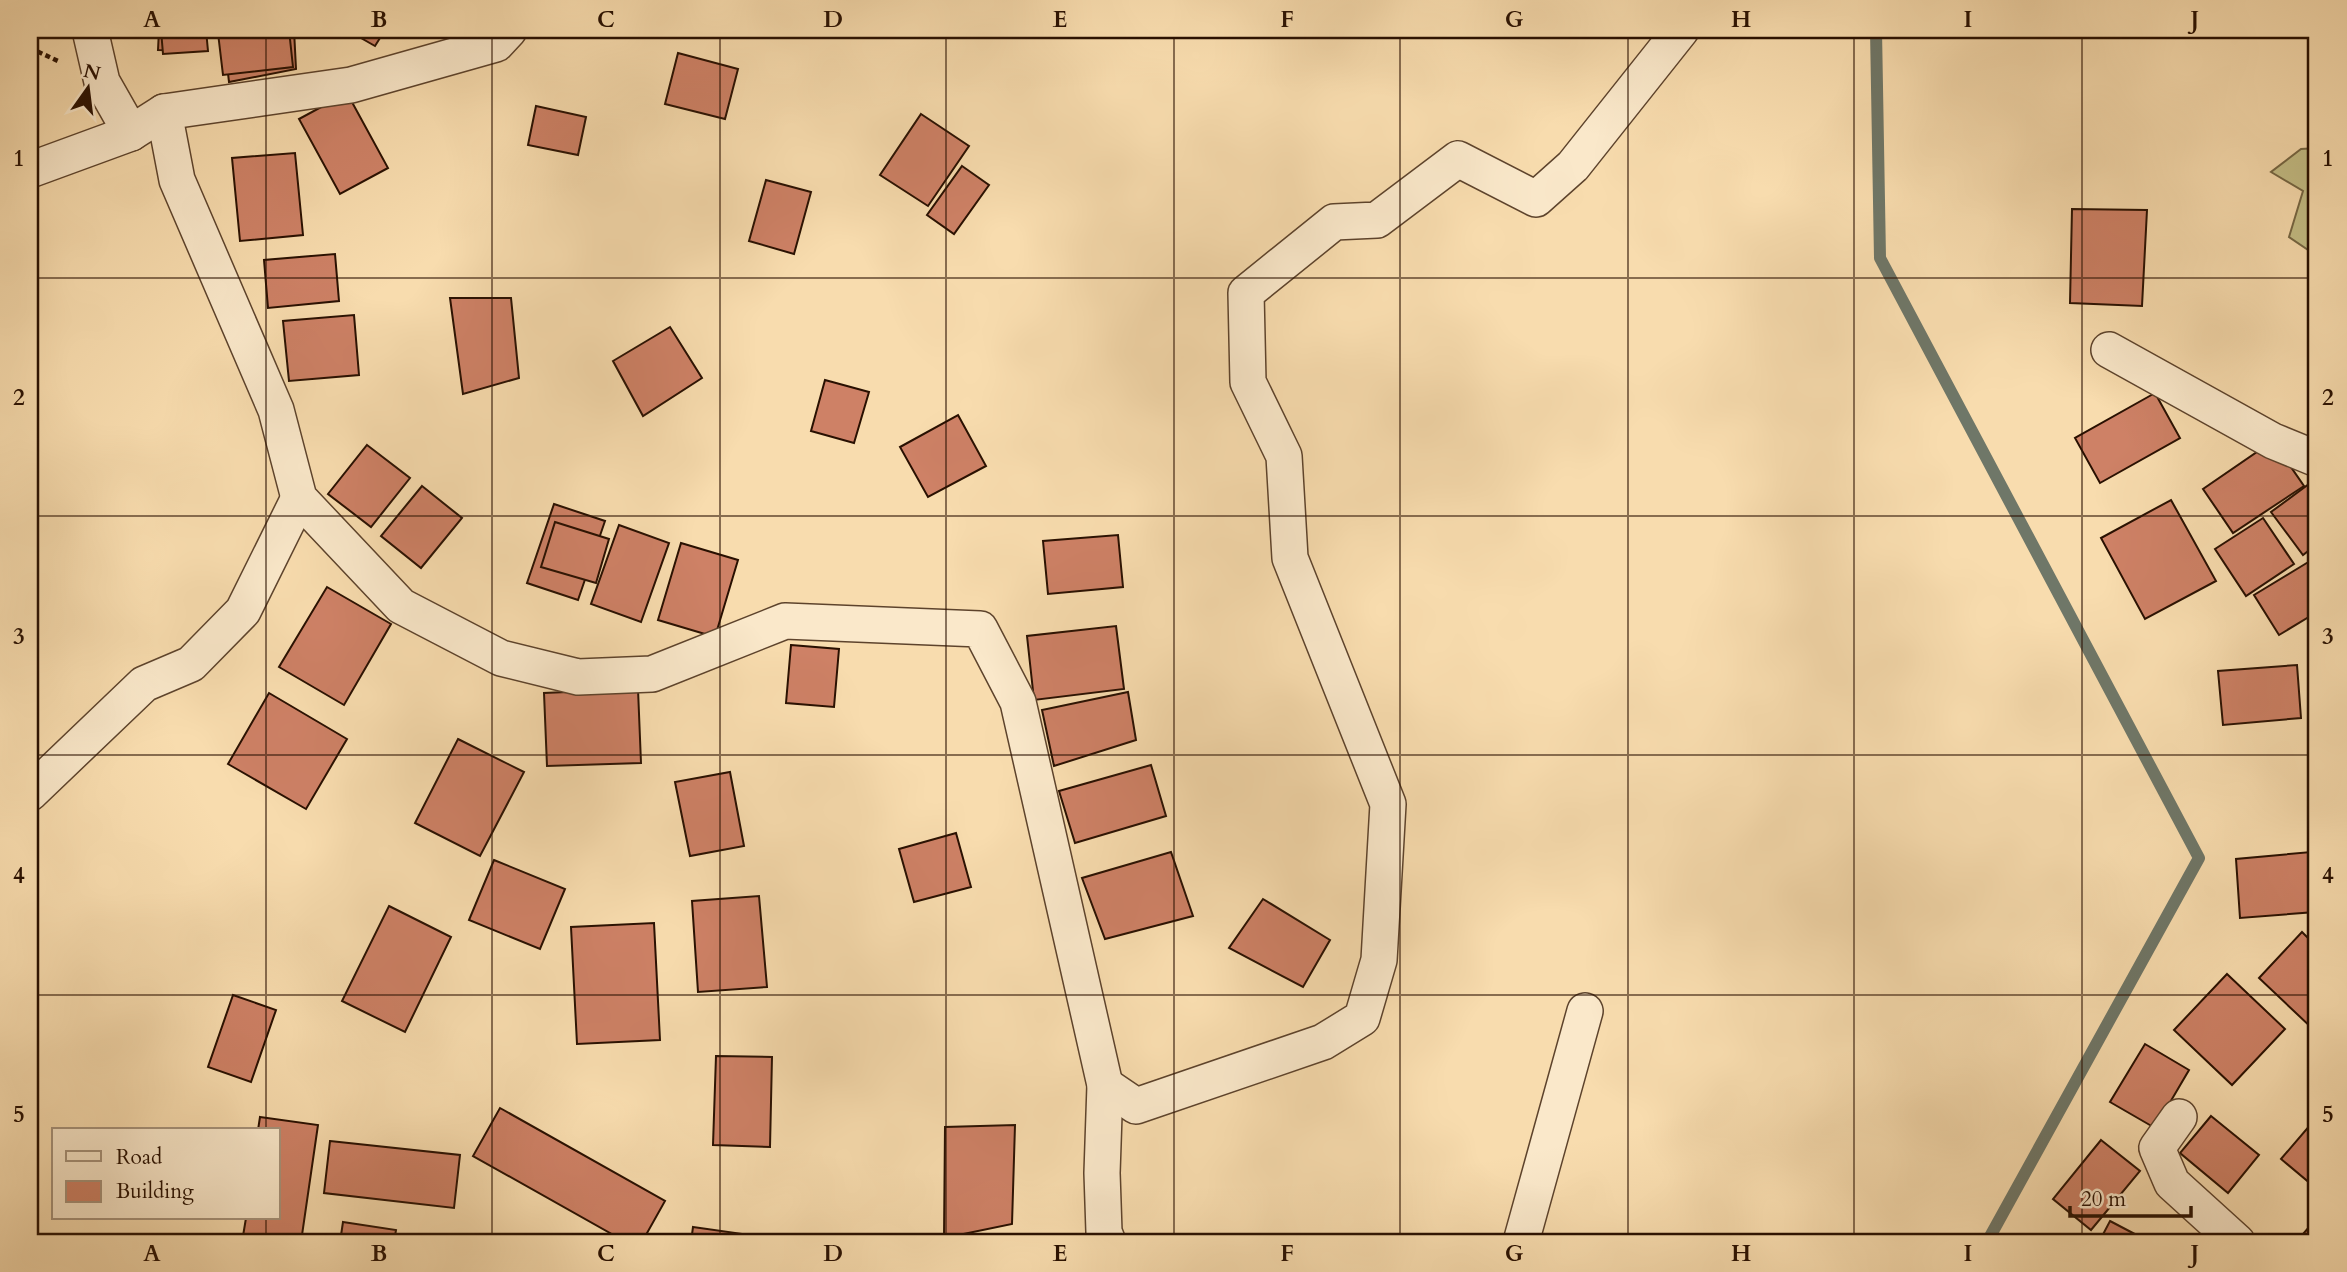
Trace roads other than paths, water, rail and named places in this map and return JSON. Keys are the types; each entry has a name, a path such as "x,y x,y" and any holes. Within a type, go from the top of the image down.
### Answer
{"street":[{"path":"90,30 102,82 131,133"},
{"path":"30,170 131,133 164,112 351,85 496,44 509,30"},
{"path":"1105,1085 1136,1106 1323,1042 1362,1018 1379,960 1388,804 1290,558 1284,456 1248,382 1246,293 1334,222 1377,220 1458,159 1536,199 1573,166 1681,30"},
{"path":"164,112 177,180 276,410 299,498 401,606 501,658 578,677 652,674 785,621 980,629 1018,702 1105,1085 1102,1173 1104,1232 1108,1242"},
{"path":"2109,350 2273,441 2317,459"},
{"path":"30,793 144,684 191,664 243,611 299,498"},
{"path":"1521,1242 1585,1011"},
{"path":"2179,1117 2157,1148 2172,1183 2237,1242"}],"waterway":[{"path":"1876,30 1880,258 2199,858 1987,1242"}]}
